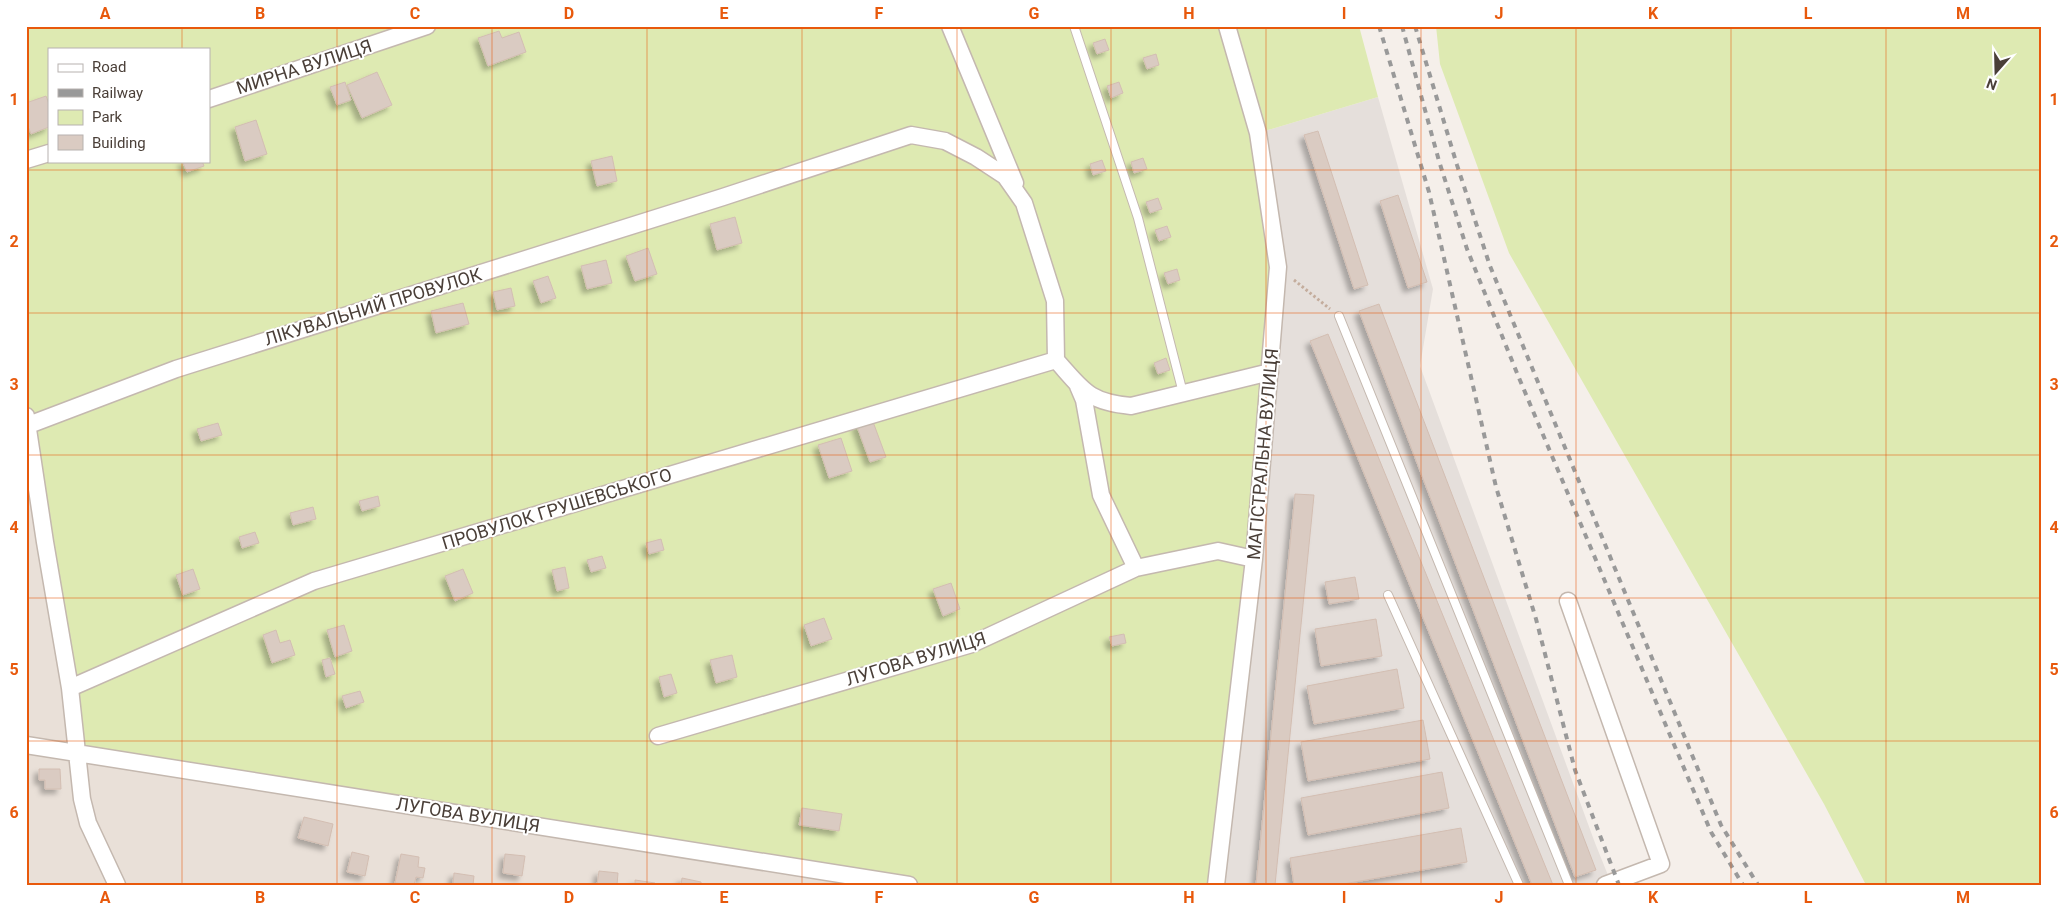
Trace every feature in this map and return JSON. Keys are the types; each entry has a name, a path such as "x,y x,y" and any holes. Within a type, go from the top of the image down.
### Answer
{"street":[{"name":"МИРНА ВУЛИЦЯ","path":"210,99 427,26"},
{"path":"950,26 1024,203 1055,301 1056,360 1075,382 1093,398 1111,404 1131,406 1270,372"},
{"name":"МАГІСТРАЛЬНА ВУЛИЦЯ","path":"1216,885 1254,559 1278,266 1258,133 1227,26"},
{"name":"ЛІКУВАЛЬНИЙ ПРОВУЛОК","path":"27,422 176,369 911,136 945,142 976,157 1005,176 1024,203"},
{"path":"26,160 48,152"},
{"name":"ПРОВУЛОК ГРУШЕВСЬКОГО","path":"70,688 314,581 1056,360"},
{"path":"1075,382 1084,400 1101,495 1136,568"},
{"path":"27,422 70,688 82,799 88,823 117,885"},
{"name":"ЛУГОВА ВУЛИЦЯ","path":"658,736 972,644 1136,568 1218,551 1254,559"},
{"path":"1568,601 1661,864 1605,885"},
{"name":"ЛУГОВА ВУЛИЦЯ","path":"26,744 909,885"}],"lane":[{"path":"1074,26 1138,218 1183,393"},
{"path":"1339,316 1569,885"},
{"path":"1388,595 1519,885"}],"path":[{"path":"1278,266 1339,316"}],"shaded area":[{"path":"1378,97 1433,289 1420,366 1612,885 1216,885 1258,133"},
{"path":"26,416 909,885 26,885"}],"green space":[{"path":"26,26 1359,26 1378,97 1258,133 1278,267 1216,885 909,885 78,753 26,416"},
{"path":"1436,26 2042,26 2042,885 1866,885 1824,804 1509,253 1440,64"}],"building":[{"path":"499,31 502,38 519,32 526,52 488,66 478,38"},
{"path":"1105,39 1109,50 1097,54 1093,43"},
{"path":"1156,54 1159,65 1147,69 1143,58"},
{"path":"377,72 392,105 362,118 347,85"},
{"path":"345,82 351,100 337,105 330,87"},
{"path":"1119,82 1123,93 1111,98 1107,86"},
{"path":"46,96 48,101 48,127 31,134 26,121 26,103"},
{"path":"256,120 267,154 245,161 235,127"},
{"path":"1318,131 1368,285 1354,289 1304,135"},
{"path":"612,156 617,181 597,186 591,161"},
{"path":"1143,158 1147,169 1134,173 1131,162"},
{"path":"1102,160 1106,171 1093,175 1090,164"},
{"path":"182,162 202,162 204,166 187,172"},
{"path":"1398,195 1427,282 1408,288 1380,201"},
{"path":"1158,198 1162,209 1150,213 1146,202"},
{"path":"735,217 742,243 717,250 710,224"},
{"path":"1167,226 1171,237 1159,241 1155,230"},
{"path":"648,248 657,274 635,281 626,256"},
{"path":"606,260 612,283 587,289 581,266"},
{"path":"1177,269 1180,280 1168,284 1164,273"},
{"path":"548,276 556,298 541,303 533,281"},
{"path":"511,288 515,306 497,310 493,292"},
{"path":"463,303 469,324 436,333 431,311"},
{"path":"1379,304 1596,870 1575,877 1359,311"},
{"path":"1328,334 1553,885 1532,885 1310,341"},
{"path":"1166,358 1170,370 1158,374 1154,363"},
{"path":"872,419 886,457 870,462 856,424"},
{"path":"218,423 222,435 201,441 197,429"},
{"path":"841,438 852,471 829,478 818,445"},
{"path":"1295,494 1314,495 1275,885 1256,885"},
{"path":"378,496 380,506 362,511 359,501"},
{"path":"313,507 316,519 293,525 290,513"},
{"path":"255,532 259,543 242,548 239,537"},
{"path":"661,539 664,550 649,554 646,543"},
{"path":"602,556 606,568 591,572 587,560"},
{"path":"565,567 569,588 557,591 552,570"},
{"path":"193,569 200,589 183,595 176,575"},
{"path":"463,569 473,593 455,601 445,576"},
{"path":"1355,577 1359,599 1329,604 1325,582"},
{"path":"951,583 960,609 943,616 933,589"},
{"path":"824,618 832,639 811,646 804,625"},
{"path":"1376,619 1382,656 1321,666 1315,629"},
{"path":"344,625 352,651 335,657 327,630"},
{"path":"276,630 280,643 290,640 295,655 272,663 263,635"},
{"path":"1124,634 1126,643 1112,646 1109,637"},
{"path":"732,655 737,677 716,683 710,660"},
{"path":"330,658 335,674 326,677 322,660"},
{"path":"1397,669 1404,708 1314,724 1307,686"},
{"path":"671,674 677,693 664,697 659,677"},
{"path":"360,691 364,702 346,708 342,696"},
{"path":"1423,720 1430,759 1308,781 1301,742"},
{"path":"39,769 60,769 61,789 45,789 45,780 39,780"},
{"path":"1442,772 1449,808 1308,835 1301,798"},
{"path":"802,808 842,814 839,831 799,825"},
{"path":"304,817 333,824 328,846 298,838"},
{"path":"1461,828 1467,862 1338,885 1294,885 1290,858"},
{"path":"352,852 369,856 365,876 347,872"},
{"path":"401,854 419,857 418,867 425,868 423,878 416,877 414,885 395,883"},
{"path":"505,854 525,856 522,876 503,873"},
{"path":"599,871 618,873 617,885 597,885"},
{"path":"454,873 474,876 473,885 453,885"},
{"path":"682,878 701,882 701,885 681,885"},
{"path":"635,880 655,883 654,885 635,885"}],"railway":[{"path":"1379,26 1429,192 1496,487 1536,619 1575,770 1619,885"},
{"path":"1402,26 1439,161 1467,249 1519,378 1711,832 1743,885"},
{"path":"1415,26 1490,266 1721,825 1758,885"}]}
